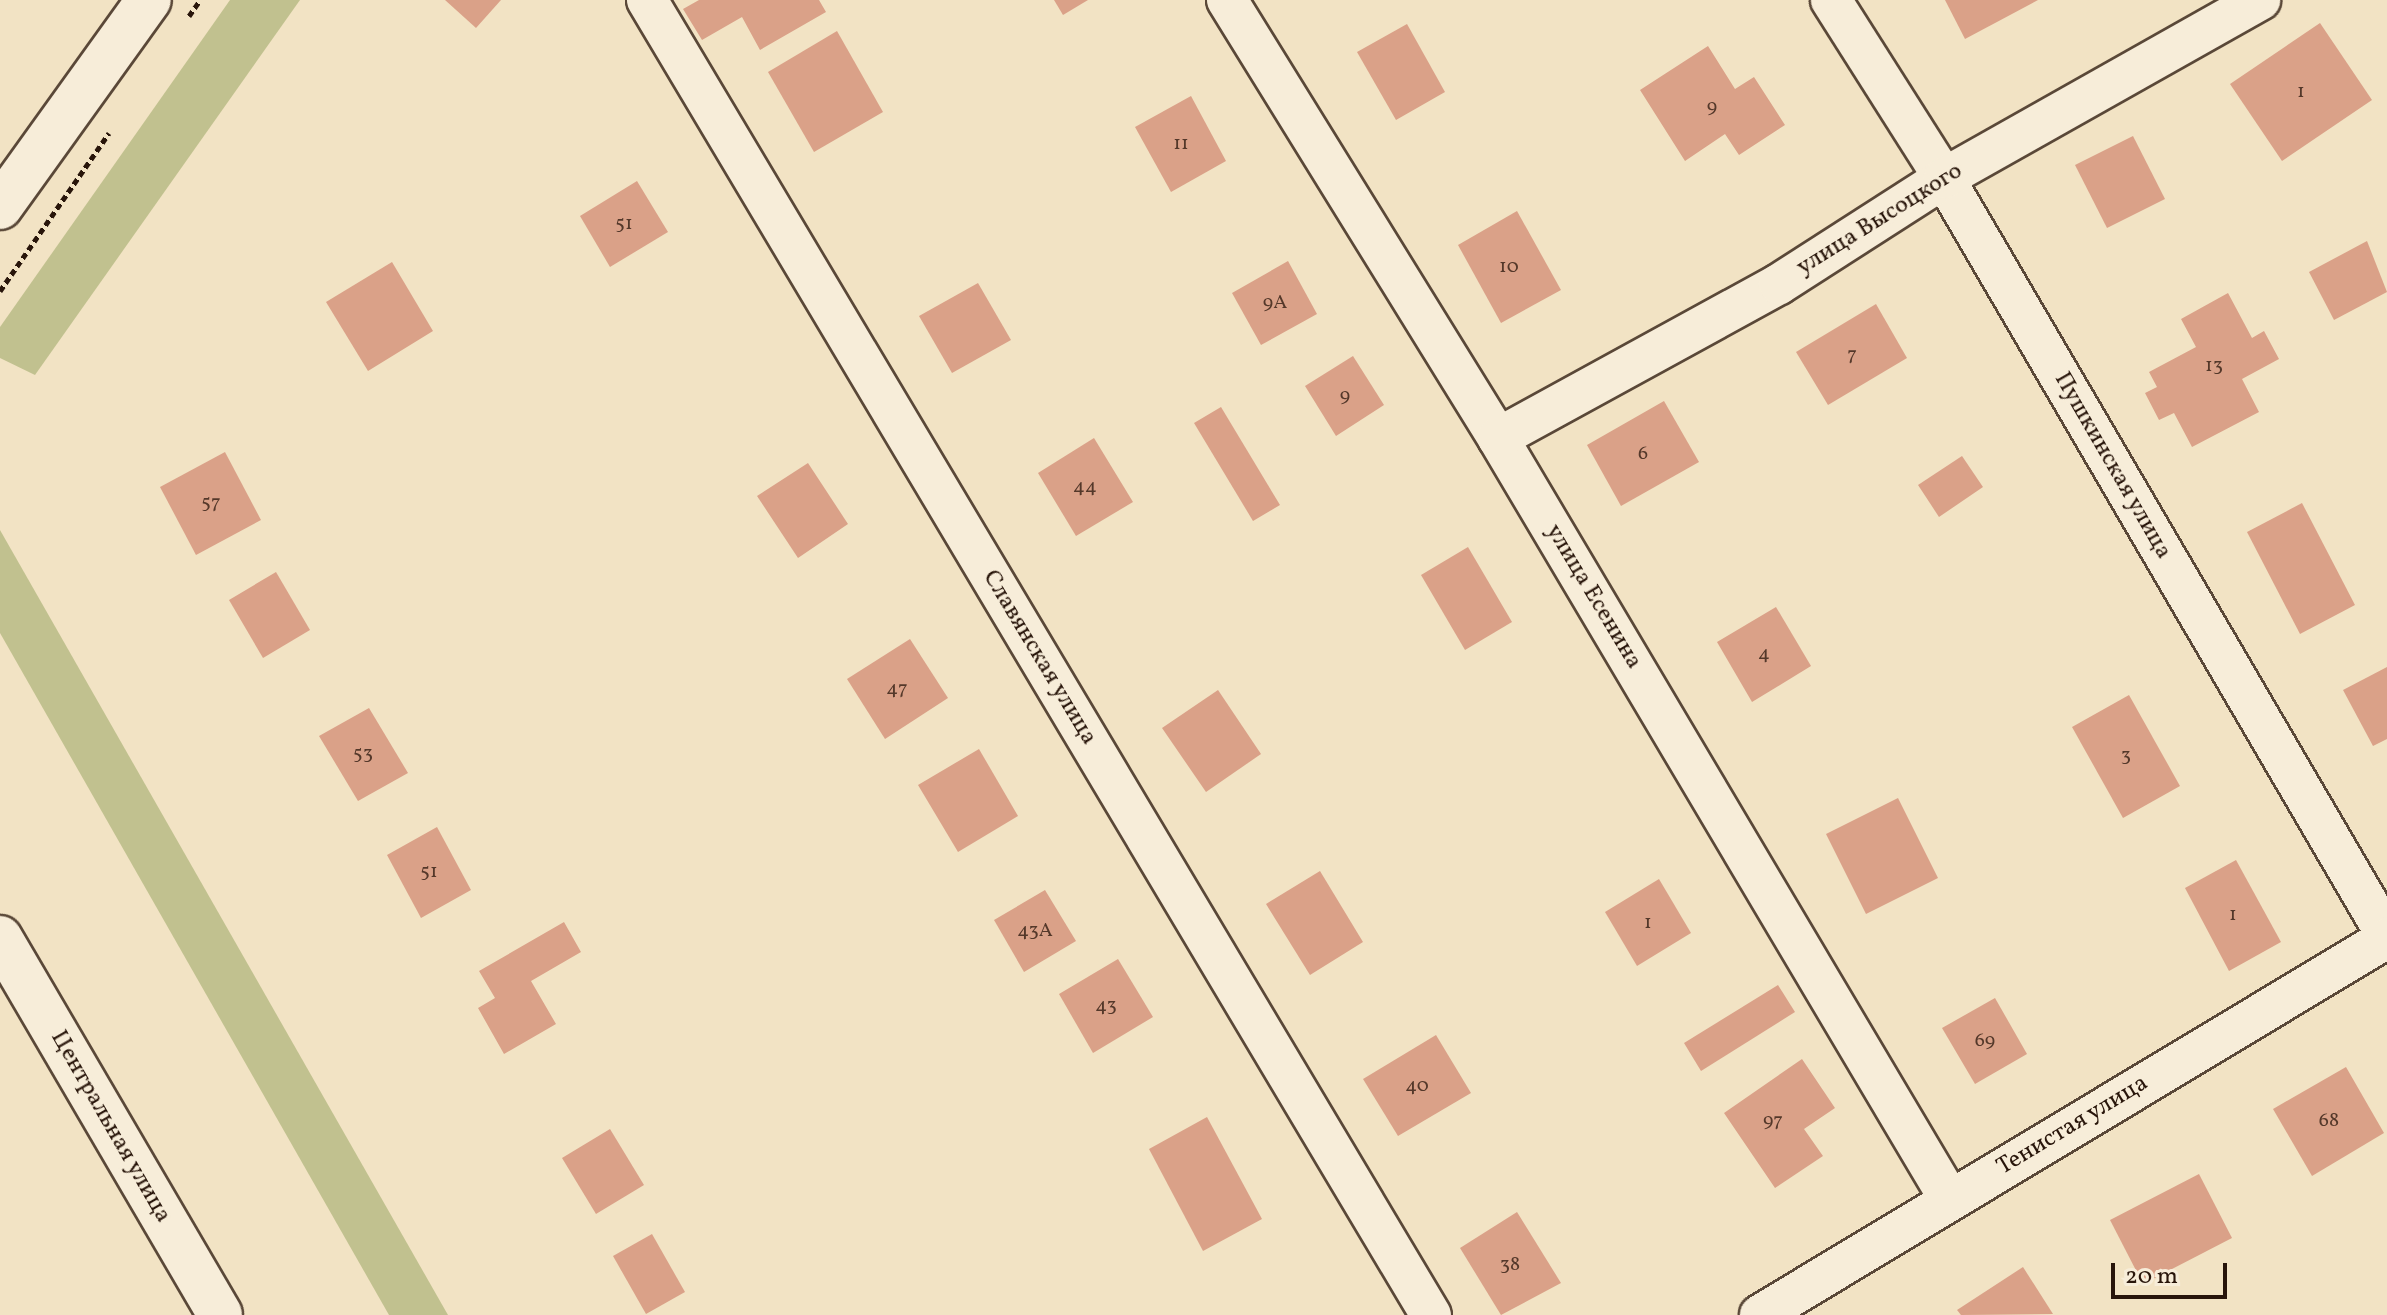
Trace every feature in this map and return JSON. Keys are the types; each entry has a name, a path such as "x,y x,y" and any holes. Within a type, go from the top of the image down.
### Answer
{"main road":[{"path":"0,207 166,13"},
{"name":"Центральная улица","path":"0,938 220,1315"}],"street":[{"name":"Славянская улица","path":"647,0 1431,1315"},
{"name":"улица Есенина","path":"1227,0 1498,438 1950,1200"},
{"name":"Пушкинская улица","path":"1831,0 1944,178 2387,937"},
{"name":"улица Высоцкого","path":"1498,438 1779,284 1944,178 2260,0"},
{"name":"Тенистая улица","path":"1760,1315 2387,937"}],"path":[{"path":"166,13 200,0"},
{"path":"0,291 113,127"}],"green space":[{"path":"230,0 300,0 35,375 0,358 0,327"},
{"path":"0,530 448,1315 389,1315 0,633"}],"building":[{"path":"445,0 501,0 476,28"},
{"path":"699,0 819,0 826,12 760,50 742,17 702,40 683,9"},
{"path":"1054,0 1088,0 1063,15"},
{"path":"1945,0 2038,0 1965,39"},
{"path":"2320,23 2372,100 2282,161 2230,84"},
{"path":"1407,24 1445,92 1396,120 1357,52"},
{"path":"837,31 883,112 814,152 768,72"},
{"path":"1708,46 1735,89 1754,77 1785,125 1739,155 1725,134 1685,161 1640,90"},
{"path":"1191,96 1226,161 1171,192 1135,127"},
{"path":"2133,136 2165,199 2107,228 2075,165"},
{"path":"637,181 668,232 610,267 580,216"},
{"path":"1517,211 1561,290 1501,323 1458,245"},
{"path":"2367,241 2387,292 2334,320 2309,272"},
{"path":"1288,261 1317,314 1261,345 1232,293"},
{"path":"392,262 433,331 368,371 326,302"},
{"path":"978,283 1011,340 952,373 919,316"},
{"path":"2228,293 2252,338 2264,331 2279,359 2242,379 2259,412 2192,447 2174,413 2159,420 2145,393 2157,387 2149,372 2196,347 2181,319"},
{"path":"1876,304 1907,358 1828,405 1796,352"},
{"path":"1353,356 1384,405 1336,436 1305,386"},
{"path":"1664,401 1699,462 1621,506 1587,445"},
{"path":"1221,407 1280,505 1253,521 1194,423"},
{"path":"1094,438 1133,502 1076,536 1038,473"},
{"path":"225,452 261,520 196,555 160,487"},
{"path":"1962,456 1983,487 1939,517 1918,485"},
{"path":"808,463 848,524 798,558 757,496"},
{"path":"2302,503 2355,605 2300,634 2247,532"},
{"path":"1468,547 1512,622 1465,650 1421,575"},
{"path":"276,572 310,630 263,658 229,600"},
{"path":"1776,607 1811,666 1752,702 1717,642"},
{"path":"910,639 948,698 885,739 847,679"},
{"path":"2387,667 2387,739 2373,746 2343,690"},
{"path":"1218,690 1261,754 1206,792 1162,728"},
{"path":"2129,695 2180,786 2123,818 2072,727"},
{"path":"369,708 408,773 358,801 319,736"},
{"path":"979,749 1018,816 958,852 918,785"},
{"path":"1898,798 1938,878 1866,914 1826,834"},
{"path":"437,827 471,890 421,918 387,855"},
{"path":"2236,860 2281,942 2229,971 2185,888"},
{"path":"1320,871 1363,942 1310,975 1266,904"},
{"path":"1659,879 1691,933 1637,966 1605,912"},
{"path":"1045,890 1076,941 1024,972 994,920"},
{"path":"564,922 581,952 531,981 556,1024 504,1054 478,1008 495,998 479,971"},
{"path":"1118,959 1153,1017 1093,1053 1059,994"},
{"path":"1778,985 1795,1012 1701,1071 1684,1043"},
{"path":"1995,998 2027,1054 1975,1084 1942,1028"},
{"path":"1436,1035 1471,1093 1398,1136 1363,1079"},
{"path":"1802,1059 1835,1108 1804,1129 1823,1156 1775,1188 1724,1113"},
{"path":"2346,1067 2384,1133 2312,1176 2273,1109"},
{"path":"1207,1117 1262,1219 1203,1251 1149,1149"},
{"path":"610,1129 644,1185 596,1214 562,1158"},
{"path":"2199,1174 2232,1238 2143,1284 2110,1220"},
{"path":"1517,1212 1561,1283 1501,1315 1460,1248"},
{"path":"652,1234 685,1292 646,1314 613,1256"},
{"path":"2023,1267 2053,1314 1961,1315 1957,1310"}]}
